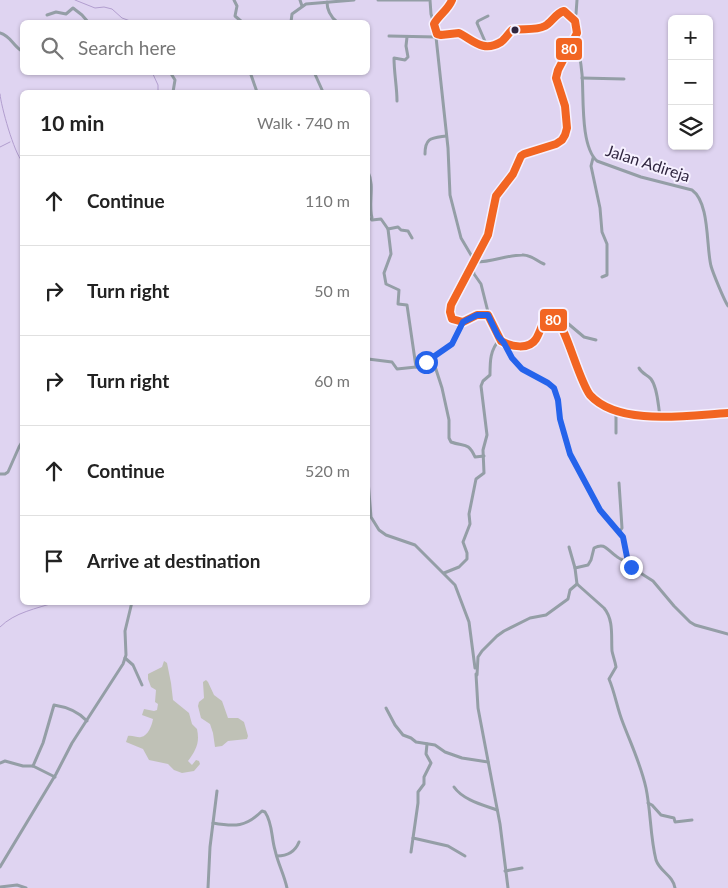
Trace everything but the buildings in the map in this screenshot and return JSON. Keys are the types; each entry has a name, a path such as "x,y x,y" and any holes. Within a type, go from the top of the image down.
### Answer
{"street":[{"path":"234,0 237,6 235,16 240,20"},
{"path":"300,0 302,6"},
{"path":"291,20 292,14 302,6 354,0"},
{"path":"378,0 429,0 430,14 437,35 450,195 458,232 473,262 474,274 480,282 489,317 500,339 512,358 522,369 554,388 570,454 600,510 620,531 631,567 653,581 690,622 728,634"},
{"path":"434,24 449,7 452,0"},
{"path":"570,16 576,14 577,0"},
{"path":"327,2 331,17 335,20"},
{"path":"47,15 56,12 66,14 73,8 86,20"},
{"path":"389,36 459,33 475,44 487,46 502,42 512,30 540,28 560,12 570,16 576,26 575,40 558,70 556,78 565,106 567,128 565,135 556,144 521,156 514,174 496,196 488,235 450,309 452,319 463,322"},
{"path":"487,46 478,22 488,16"},
{"path":"0,33 9,37 20,49"},
{"path":"397,101 397,88 393,71 394,58 405,60 408,58 407,36"},
{"name":"Jalan Adireja","path":"575,40 582,78 582,110 588,143 593,158 641,177 692,190 697,194 702,206 711,267 728,306"},
{"path":"172,75 175,78 173,90"},
{"path":"251,75 256,90"},
{"path":"315,75 322,90"},
{"path":"582,78 624,79"},
{"path":"425,154 427,141 432,138 446,136"},
{"path":"593,158 591,166 600,208 602,232 607,244 607,275 602,277"},
{"path":"370,177 370,200"},
{"path":"370,220 381,219 388,229 391,254 385,266 384,275 386,284 398,289 399,304 407,305 416,367"},
{"path":"388,229 398,227 401,230 408,231 412,238"},
{"path":"473,262 484,262 523,254 533,257 536,261 544,264"},
{"path":"370,359 392,362 400,370 416,367 452,344 463,322 477,315 486,314 489,317"},
{"path":"504,343 511,346 528,345 537,338 543,323 550,320 557,322 565,321 584,337 596,340"},
{"path":"557,322 562,327 577,368 590,394 597,401 628,414 660,416 728,413"},
{"path":"444,573 459,567 467,559 464,538 471,522 469,514 476,479 484,473 483,450 488,435 481,386 482,381 490,376 490,361 493,347 500,339"},
{"path":"432,357 442,388 449,420 449,438 451,442 463,443 468,446 473,451 475,457 484,456"},
{"path":"640,368 650,378 655,387 660,416"},
{"path":"616,410 616,433"},
{"path":"0,474 8,472 20,445"},
{"path":"619,483 622,528 620,531"},
{"path":"370,505 371,517 381,532 415,545 444,573 454,585 461,598 469,622 478,708 497,810 508,888"},
{"path":"575,568 588,565 594,548 601,545 606,546 615,556 628,562"},
{"path":"569,547 577,584 608,612 612,652 616,667 609,679 623,723 639,762 648,803 651,833 657,862 673,880 675,888"},
{"path":"476,675 478,657 482,650 493,640 523,620 548,614 568,599 570,590 577,584"},
{"path":"0,867 54,776 66,752 125,658 127,648 125,631 131,605"},
{"path":"125,658 134,665 142,685"},
{"path":"33,766 43,743 54,705 63,706 78,712 87,721"},
{"path":"386,708 395,725 404,735 416,742 437,746 445,752 462,758 488,762"},
{"path":"411,852 418,792 424,784 424,777 431,763 426,754 426,744"},
{"path":"0,763 5,761 22,766 33,766 54,776"},
{"path":"454,787 457,791 471,799 497,810"},
{"path":"208,888 216,791"},
{"path":"648,803 661,815 674,818 675,822 692,820"},
{"path":"213,823 241,825 253,820 264,811 269,819 277,856 284,873 287,888"},
{"path":"413,838 448,846 465,856"},
{"path":"277,856 284,856 294,852 299,842"},
{"path":"505,871 522,868"},
{"path":"0,887 17,885 26,888"}],"shaded area":[{"path":"164,661 167,663 173,700 189,713 192,724 197,729 197,746 188,761 192,765 196,760 199,761 200,764 194,771 182,773 174,770 168,764 149,760 143,749 126,742 128,736 143,736 151,727 153,719 142,715 144,709 157,710 158,704 155,702 156,690 151,687 148,674 162,667"},
{"path":"206,680 214,695 222,701 228,718 238,718 244,722 248,736 247,739 228,741 222,746 215,747 210,724 201,718 198,706 199,702 204,698 203,682"}],"waterway":[{"path":"75,0 95,8 104,7 112,9 122,18 128,20"},
{"path":"153,75 158,90"},
{"path":"0,94 5,118 20,158"},
{"path":"0,147 10,142"},
{"path":"0,627 19,614 46,605"}],"transit line":[{"name":"80","path":"452,0 434,24 437,34 459,33 483,46 495,45 501,42 512,30 545,26 564,11 575,21 577,33 558,70 556,78 565,106 567,128 565,135 556,144 521,156 513,174 496,196 488,235 451,305 452,319 463,322 477,315 488,315 501,341 510,345 520,346 529,345 533,342 543,323 550,320 557,322 561,326 581,378 590,395 603,405 618,412 656,417 728,413"}],"route":[{"path":"426,362 452,344 463,322 477,315 488,315 498,336 512,358 522,369 548,383 557,393 560,419 570,454 600,510 620,531 631,567"}]}
